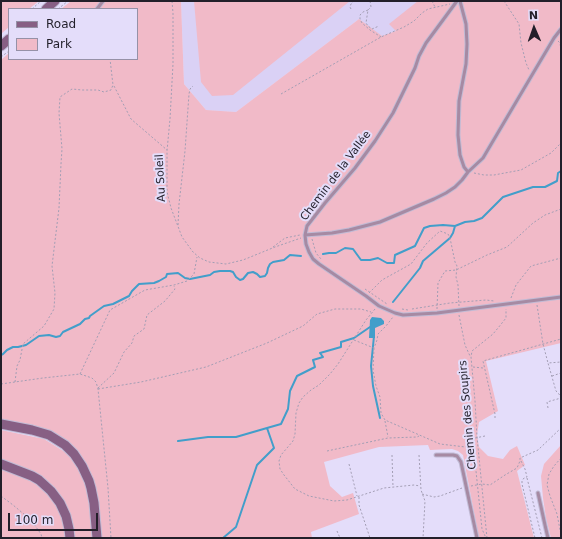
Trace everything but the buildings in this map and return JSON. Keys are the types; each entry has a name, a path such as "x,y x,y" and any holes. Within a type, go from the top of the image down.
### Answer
{"main road":[{"path":"47,8 55,1"},
{"path":"1,424 48,435 65,445 74,454 82,466 91,488 97,538"},
{"path":"1,464 32,476 51,491 60,503 66,516 70,538"}],"lane":[{"path":"460,1 466,24 467,51 459,101 458,135 460,155 464,167 468,172"},
{"name":"Chemin de la Vallée","path":"456,3 426,43 393,113 382,130 355,168 307,226 305,235 306,244 313,259 319,264 379,306 403,315 437,313 561,297"},
{"path":"305,235 332,233 380,222 446,193 462,180 483,158 554,38 561,29"},
{"path":"436,455 453,455 460,459 477,538"},
{"path":"538,493 548,538"}],"path":[{"path":"33,8 41,1"},
{"path":"59,8 68,1"},
{"name":"Au Soleil","path":"172,1 173,64 167,151 168,196 171,208 184,240 197,256"},
{"path":"351,9 351,4 354,1"},
{"path":"370,1 371,7 368,10 366,23 372,29 378,26"},
{"path":"432,1 435,7"},
{"path":"504,1 519,24 521,43 526,63 532,75"},
{"path":"281,94 381,37 404,27 428,9 448,3 456,3"},
{"path":"368,10 360,15 360,19 362,23 370,30 381,37"},
{"path":"554,38 560,43 561,50"},
{"path":"110,60 113,85 131,119 167,151"},
{"path":"15,382 17,366 20,360 23,344 44,326 54,309 55,293 52,266 59,208 62,149 59,113 60,98 72,89 98,90 104,92 111,90 113,85"},
{"path":"178,226 178,204 185,151 189,94 190,89 193,86"},
{"path":"468,172 494,175 521,170 551,153 561,143"},
{"path":"437,313 438,283 445,271 456,270 507,247 533,223 545,215 561,209"},
{"path":"366,296 382,280 411,264 427,243 440,232 448,234 457,266 456,277 458,285 458,310 465,344 471,356"},
{"path":"311,234 315,250 321,259"},
{"path":"272,248 285,238 305,235"},
{"path":"80,374 110,310 145,290 174,285 186,281 194,274 197,256 209,262 226,264 243,260 272,248 300,239 305,235"},
{"name":"Chemin des Soupirs","path":"487,538 471,367 472,351 493,334 506,318 506,305 516,285 531,266 561,258"},
{"path":"98,389 114,373 124,352 132,344 134,336 144,329 147,315 165,302 175,289 174,285"},
{"path":"364,288 389,305"},
{"path":"399,309 414,309 459,302 490,300 506,305"},
{"path":"536,301 543,344 551,376 556,391 560,394 561,398 546,402 548,408"},
{"path":"379,306 372,312 330,374 319,385 311,390 299,403 296,413 293,442 281,455 280,468 292,487 305,495 334,501 347,500 384,488 414,485 420,486"},
{"path":"98,389 141,382 206,367 267,343 303,326 317,314 335,309 361,309 372,312"},
{"path":"388,438 373,370 374,348 378,334 395,313"},
{"path":"495,418 483,361 561,339"},
{"path":"354,340 374,348"},
{"path":"548,363 561,362"},
{"path":"471,367 484,368"},
{"path":"551,376 561,373"},
{"path":"1,384 80,374 92,378 96,382 108,488 111,538"},
{"path":"385,420 440,444 474,448"},
{"path":"422,494 431,497 440,496 466,487 490,484 517,468 520,458 538,450 561,428"},
{"path":"327,451 388,438 417,437 420,435"},
{"path":"485,436 477,437 473,440 482,529 487,538"},
{"path":"392,455 393,487"},
{"path":"419,455 420,486 425,501 423,538"},
{"path":"561,458 549,474 547,484 557,514 561,535"},
{"path":"520,461 525,469 542,538"},
{"path":"348,464 358,497 358,505 370,538"},
{"path":"527,477 524,478 522,484 535,538"},
{"path":"1,496 31,520 41,534 42,538"},
{"path":"337,531 340,538"}],"shaded area":[{"path":"181,1 434,1 396,31 382,37 359,19 236,112 206,110 184,84"}],"green space":[{"path":"1,1 39,1 30,8 8,8 8,28 1,34"},
{"path":"71,1 181,1 184,84 206,110 236,112 359,19 382,36 396,31 389,24 418,1 561,1 561,343 486,361 498,411 479,422 477,435 479,447 488,456 503,459 510,450 517,446 525,465 517,471 534,538 479,538 463,455 452,449 430,450 428,445 379,447 324,462 330,486 342,497 353,493 359,514 311,532 312,538 100,538 100,518 95,487 79,454 52,434 1,420 1,60 8,54 8,60 138,60 138,8 62,8"},
{"path":"194,1 350,1 233,95 212,96 201,82"},
{"path":"1,430 44,439 73,457 86,481 93,538 1,538"},
{"path":"561,445 561,538 551,538 546,518 541,476 544,464"}],"water":[{"path":"372,317 381,318 384,321 384,324 375,328 375,338 369,338 370,320"}],"waterway":[{"path":"323,254 336,253 345,248 353,249 361,260 378,258 387,263 394,263 395,255 415,246 424,228 443,225 455,226 482,218 503,197 533,187 545,187 557,181 558,173 561,171"},
{"path":"393,302 420,268 423,261 450,238 455,226"},
{"path":"1,355 13,347 26,345 39,336 60,336 63,332 80,324 104,306 113,304 129,296 139,284 154,283 166,277 167,274 178,273 185,278 190,279 210,275 214,272 230,271 233,272 240,280 243,279 248,273 253,272 260,277 265,276 270,264 273,262 284,260 290,255 301,256"},
{"path":"223,538 236,527 257,465 274,448 267,428 281,424 288,409 290,391 297,376 315,367 313,360 323,357 320,353 341,347 341,342 354,338 370,327"},
{"path":"374,336 371,366 373,386 380,418"},
{"path":"178,441 208,437 236,437 267,428"}]}
